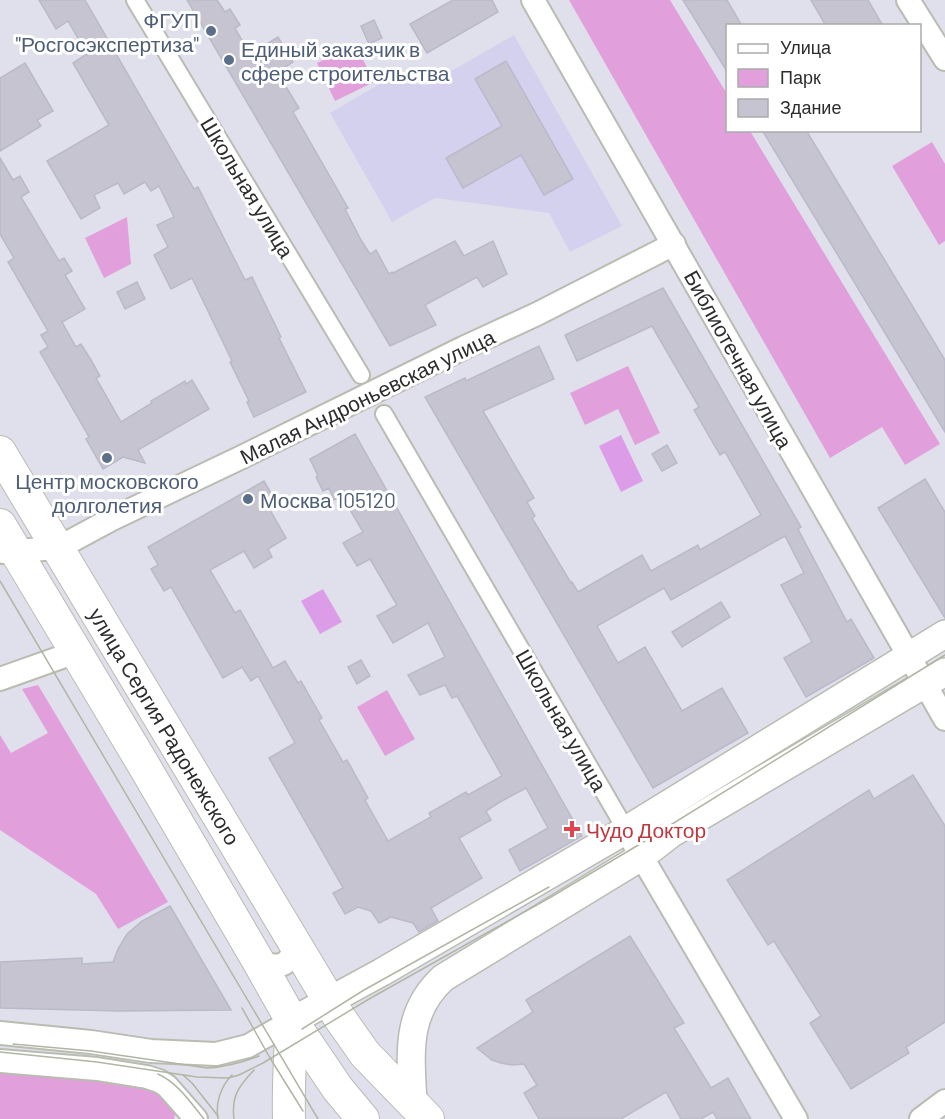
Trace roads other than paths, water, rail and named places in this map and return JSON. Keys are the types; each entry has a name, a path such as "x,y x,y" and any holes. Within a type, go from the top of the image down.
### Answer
{"main road":[{"name":"улица Сергия Радонежского","path":"0,452 329,1002 365,1054 416,1114"},
{"name":"улица Сергия Радонежского","path":"5,543 75,652 292,1021 338,1089 363,1119"},
{"path":"289,1119 288,1086 292,1021"}],"street":[{"name":"Школьная улица","path":"135,0 361,375"},
{"name":"Библиотечная улица","path":"534,0 909,656 935,678 945,719"},
{"path":"908,0 945,59"},
{"name":"Малая Андроньевская улица","path":"58,548 112,519 537,314 674,244"},
{"name":"Школьная улица","path":"384,414 796,1119"},
{"path":"5,543 22,547 30,540 33,530 31,515 23,489"},
{"path":"5,543 58,548"},
{"path":"0,1033 91,1042 155,1052 216,1054 248,1046 508,900 945,634"},
{"path":"0,679 75,652"},
{"path":"416,1114 412,1047 414,1026 417,1014 431,989 443,978 641,857 672,833 935,678"},
{"path":"257,959 270,966 282,964 292,954 292,938"},
{"path":"0,1061 137,1074 167,1086 196,1119"},
{"path":"921,1119 945,1101"}],"tram line":[{"path":"0,581 318,1119"},
{"path":"0,1052 97,1062 197,1077 228,1078 239,1075 551,897 945,655"},
{"path":"302,1029 364,990 549,887"},
{"path":"242,1008 303,1111"},
{"path":"13,1044 91,1051 207,1068 221,1067 259,1056"},
{"path":"234,1119 233,1111 237,1092 254,1070"},
{"path":"158,1074 178,1088 204,1119"},
{"path":"183,1075 218,1116"},
{"path":"218,1119 217,1107 220,1095 232,1075"}],"place":[{"name":"ФГУП \"Росгосэкспертиза\"","path":"211,31"},
{"name":"Единый заказчик в сфере строительства","path":"229,60"},
{"name":"Центр московского долголетия","path":"107,458"},
{"name":"Москва 105120","path":"248,499"},
{"name":"Чудо Доктор","path":"572,829"}]}
